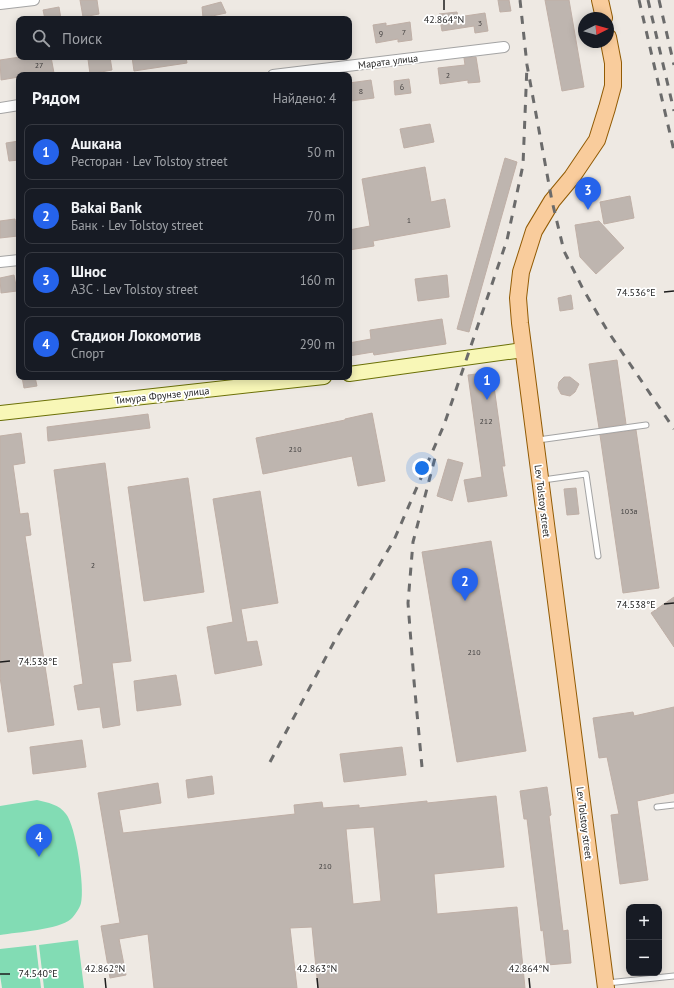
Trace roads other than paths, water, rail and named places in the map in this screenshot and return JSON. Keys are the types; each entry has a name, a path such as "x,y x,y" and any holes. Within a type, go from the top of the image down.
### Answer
{"main road":[{"path":"600,0 603,12"},
{"name":"Lev Tolstoy street","path":"606,986 523,350 518,298 521,272 534,231 552,201 572,177 597,140 613,86 613,64 610,48"},
{"path":"352,374 523,350"},
{"name":"Тимура Фрунзе улица","path":"0,413 297,380"}],"street":[{"path":"0,4 34,0"},
{"name":"Марата улица","path":"298,72 504,47"},
{"path":"0,108 16,105"},
{"path":"0,262 16,260"}],"lane":[{"path":"535,440 646,425"},
{"path":"540,480 586,474 598,556"},
{"path":"657,807 674,805"},
{"path":"606,986 674,976"}],"railway":[{"path":"520,0 527,65 552,201 564,251 583,289 607,330 674,429"},
{"path":"639,0 674,151"},
{"path":"648,0 674,111"},
{"path":"659,0 674,65"},
{"path":"270,762 334,642 394,540 444,425 507,240 523,165 527,65"},
{"path":"422,767 408,603 413,542 436,454"}],"place":[{"name":"Шнос","path":"588,210"},
{"name":"Ашкана","path":"487,400"},
{"name":"Bakai Bank","path":"465,601"},
{"name":"Стадион Локомотив","path":"39,857"}]}
